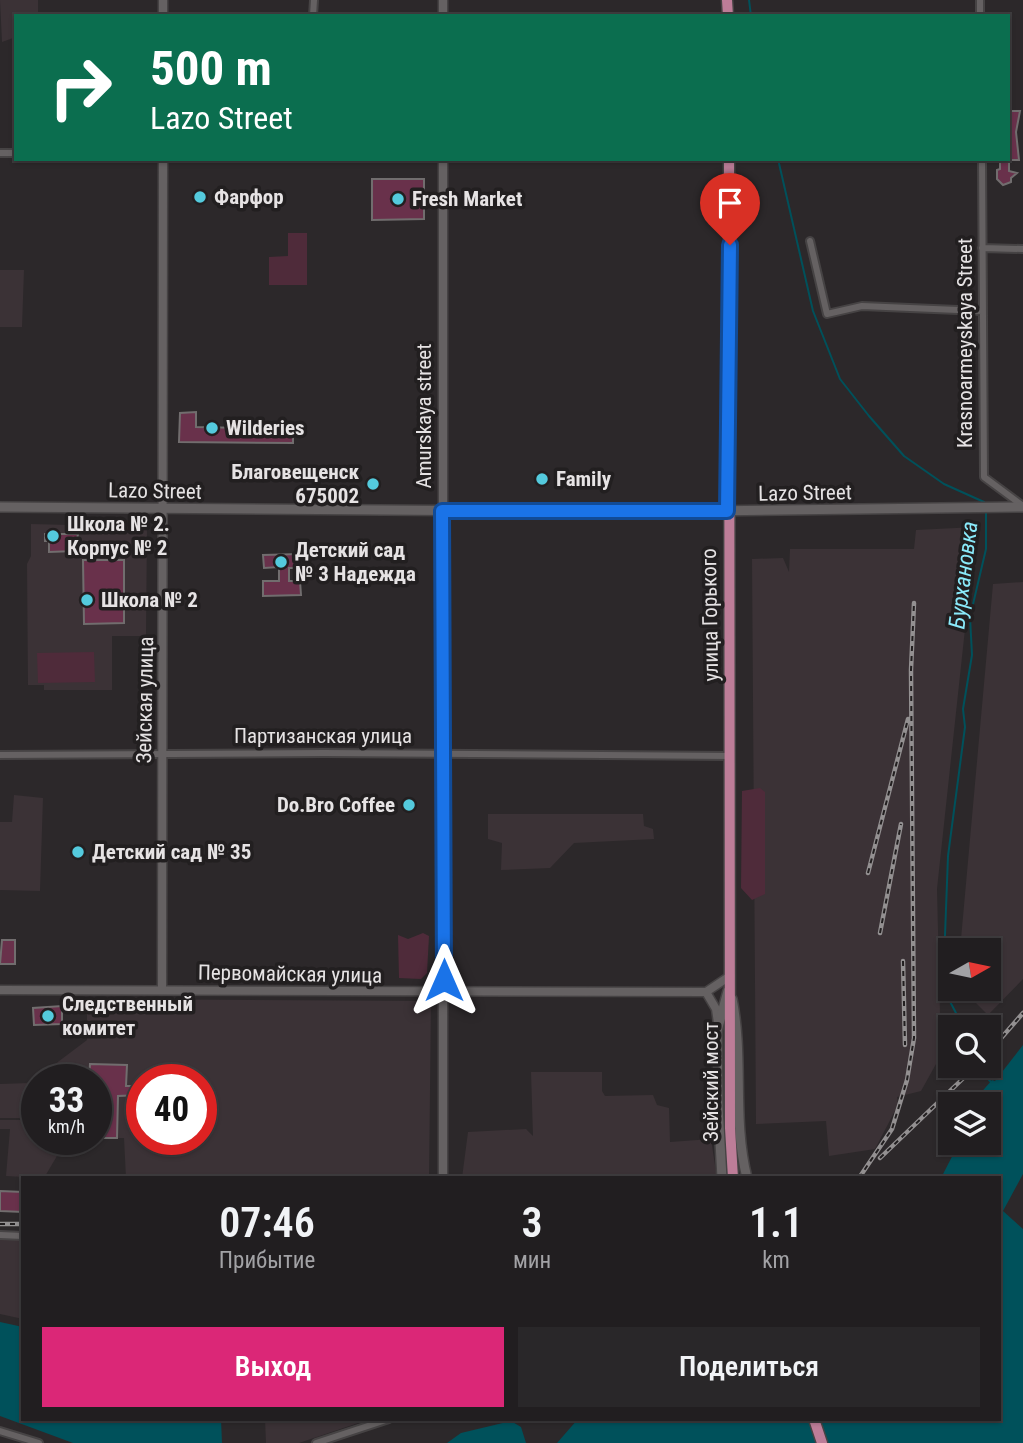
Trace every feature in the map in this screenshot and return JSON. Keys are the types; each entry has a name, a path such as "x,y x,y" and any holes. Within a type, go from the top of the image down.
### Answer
{"main road":[{"name":"улица Горького","path":"729,161 727,511 731,756 730,981 739,1032 740,1138 747,1176"},
{"name":"Lazo Street","path":"0,507 727,511 1023,506"},
{"name":"улица Горького","path":"722,1176 718,1106 718,1023 730,981"},
{"name":"Зейский мост","path":"730,981 733,1176"},
{"path":"815,1421 822,1443"}],"street":[{"name":"Зейская улица","path":"162,990 163,161"},
{"name":"Amurskaya street","path":"443,161 443,1176"},
{"name":"Krasnoarmeyskaya Street","path":"982,161 984,477 1023,506"},
{"path":"810,241 827,314 862,306 982,312"},
{"path":"982,248 1023,249"},
{"name":"Партизанская улица","path":"0,755 162,753 731,756"},
{"path":"718,1023 716,1009 706,992 730,981"},
{"name":"Первомайская улица","path":"0,990 706,992"},
{"path":"0,1235 21,1236"},
{"path":"316,1443 383,1421"},
{"path":"0,1431 39,1443"}],"shaded area":[{"path":"0,0 38,0 38,14 14,14 14,38 2,42"},
{"path":"288,233 307,233 307,285 269,285 269,257 288,256"},
{"path":"0,270 24,270 22,327 0,327"},
{"name":"Школа № 2","path":"31,524 147,527 146,636 112,636 112,690 44,690 44,685 28,685 27,564 31,556"},
{"path":"976,527 937,889 940,1015 938,1060 921,1091 897,1097 898,1105 875,1149 829,1156 826,1121 756,1124 752,559 783,558 789,572 790,549 914,549 916,530"},
{"path":"1023,582 1023,979 988,1015 974,1001 1001,1001 1001,938 961,938 993,584"},
{"path":"94,652 95,682 38,683 37,653"},
{"path":"760,788 765,792 765,894 752,900 741,888 742,791"},
{"path":"14,795 43,798 40,891 0,890 0,822 12,822"},
{"path":"488,814 643,814 644,826 653,829 654,839 574,843 550,868 501,870 502,843 488,839"},
{"path":"423,933 429,936 427,973 421,979 399,978 398,935 408,939"},
{"path":"87,999 431,1001 429,1176 126,1176 124,1138 112,1138 112,1064 55,1064 87,1040"},
{"path":"531,1072 602,1072 602,1091 605,1096 653,1095 657,1105 669,1108 670,1142 711,1139 717,1176 462,1176 468,1132 526,1129 533,1136"},
{"path":"21,1083 21,1118 0,1118 0,1084"},
{"path":"0,1120 21,1120 21,1155 58,1155 45,1176 6,1176 10,1129 0,1129"},
{"path":"0,1236 21,1238 21,1319 0,1314"},
{"path":"265,1421 364,1421 299,1443 266,1443"}],"water":[{"path":"1023,1045 1023,1174 1003,1211 1023,1229 1023,1443 557,1443 576,1421 1001,1421 1001,1176 942,1176 953,1155 1001,1155 1001,1092 982,1092 992,1080 1001,1078 1001,1073"},
{"path":"0,1322 21,1327 21,1421 221,1421 222,1443 73,1443 0,1416"},
{"path":"511,1421 521,1427 526,1443 447,1443 461,1433"}],"building":[{"path":"1010,111 1020,111 1016,132 1019,160 1010,160"},
{"path":"1000,161 1009,161 1009,171 1017,173 1011,178 1011,182 1003,185 997,179 997,170 1000,169"},
{"name":"Fresh Market","path":"372,179 424,179 424,219 372,220"},
{"name":"Wilderies","path":"196,412 196,427 293,429 293,443 179,442 180,413"},
{"name":"Школа № 2. Корпус № 2","path":"45,534 78,534 75,551 49,552 49,541 45,541"},
{"path":"300,554 300,568 289,568 289,581 300,581 301,595 263,596 263,581 279,581 279,567 264,568 263,555"},
{"path":"83,560 124,560 124,623 84,624"},
{"path":"2,940 15,940 15,964 0,964"},
{"name":"Следственный комитет","path":"62,1006 62,1024 34,1025 33,1008"},
{"path":"112,1065 126,1065 126,1096 118,1096 117,1138 112,1138"},
{"path":"0,1191 21,1192 21,1212 0,1211"}],"waterway":[{"name":"Бурхановка","path":"749,0 751,14"},
{"name":"Бурхановка","path":"778,161 813,311 840,379 904,456 944,484 984,502"},
{"name":"Бурхановка","path":"957,1015 943,988 948,856 965,727 963,709 972,655 970,617 986,549 986,511"},
{"name":"Бурхановка","path":"987,1078 991,1082"}],"railway":[{"path":"860,1176 892,1129 907,1080 914,1038 911,670 914,603"},
{"path":"868,873 908,719"},
{"path":"880,933 901,824"},
{"path":"903,961 905,1045"},
{"path":"1001,1038 1023,1013"},
{"path":"880,1158 963,1078"},
{"path":"0,1224 21,1224"}],"place":[{"name":"Фарфор","path":"200,197"},
{"name":"Fresh Market","path":"398,199"},
{"name":"Wilderies","path":"212,428"},
{"name":"Family","path":"542,479"},
{"name":"Благовещенск 675002","path":"373,484"},
{"name":"Школа № 2. Корпус № 2","path":"53,536"},
{"name":"Детский сад № 3 Надежда","path":"281,562"},
{"name":"Школа № 2","path":"87,600"},
{"name":"Do.Bro Coffee","path":"409,805"},
{"name":"Детский сад № 35","path":"78,852"},
{"name":"Следственный комитет","path":"48,1016"}],"route":[{"path":"444,980 442,511 727,511 730,245"}]}
